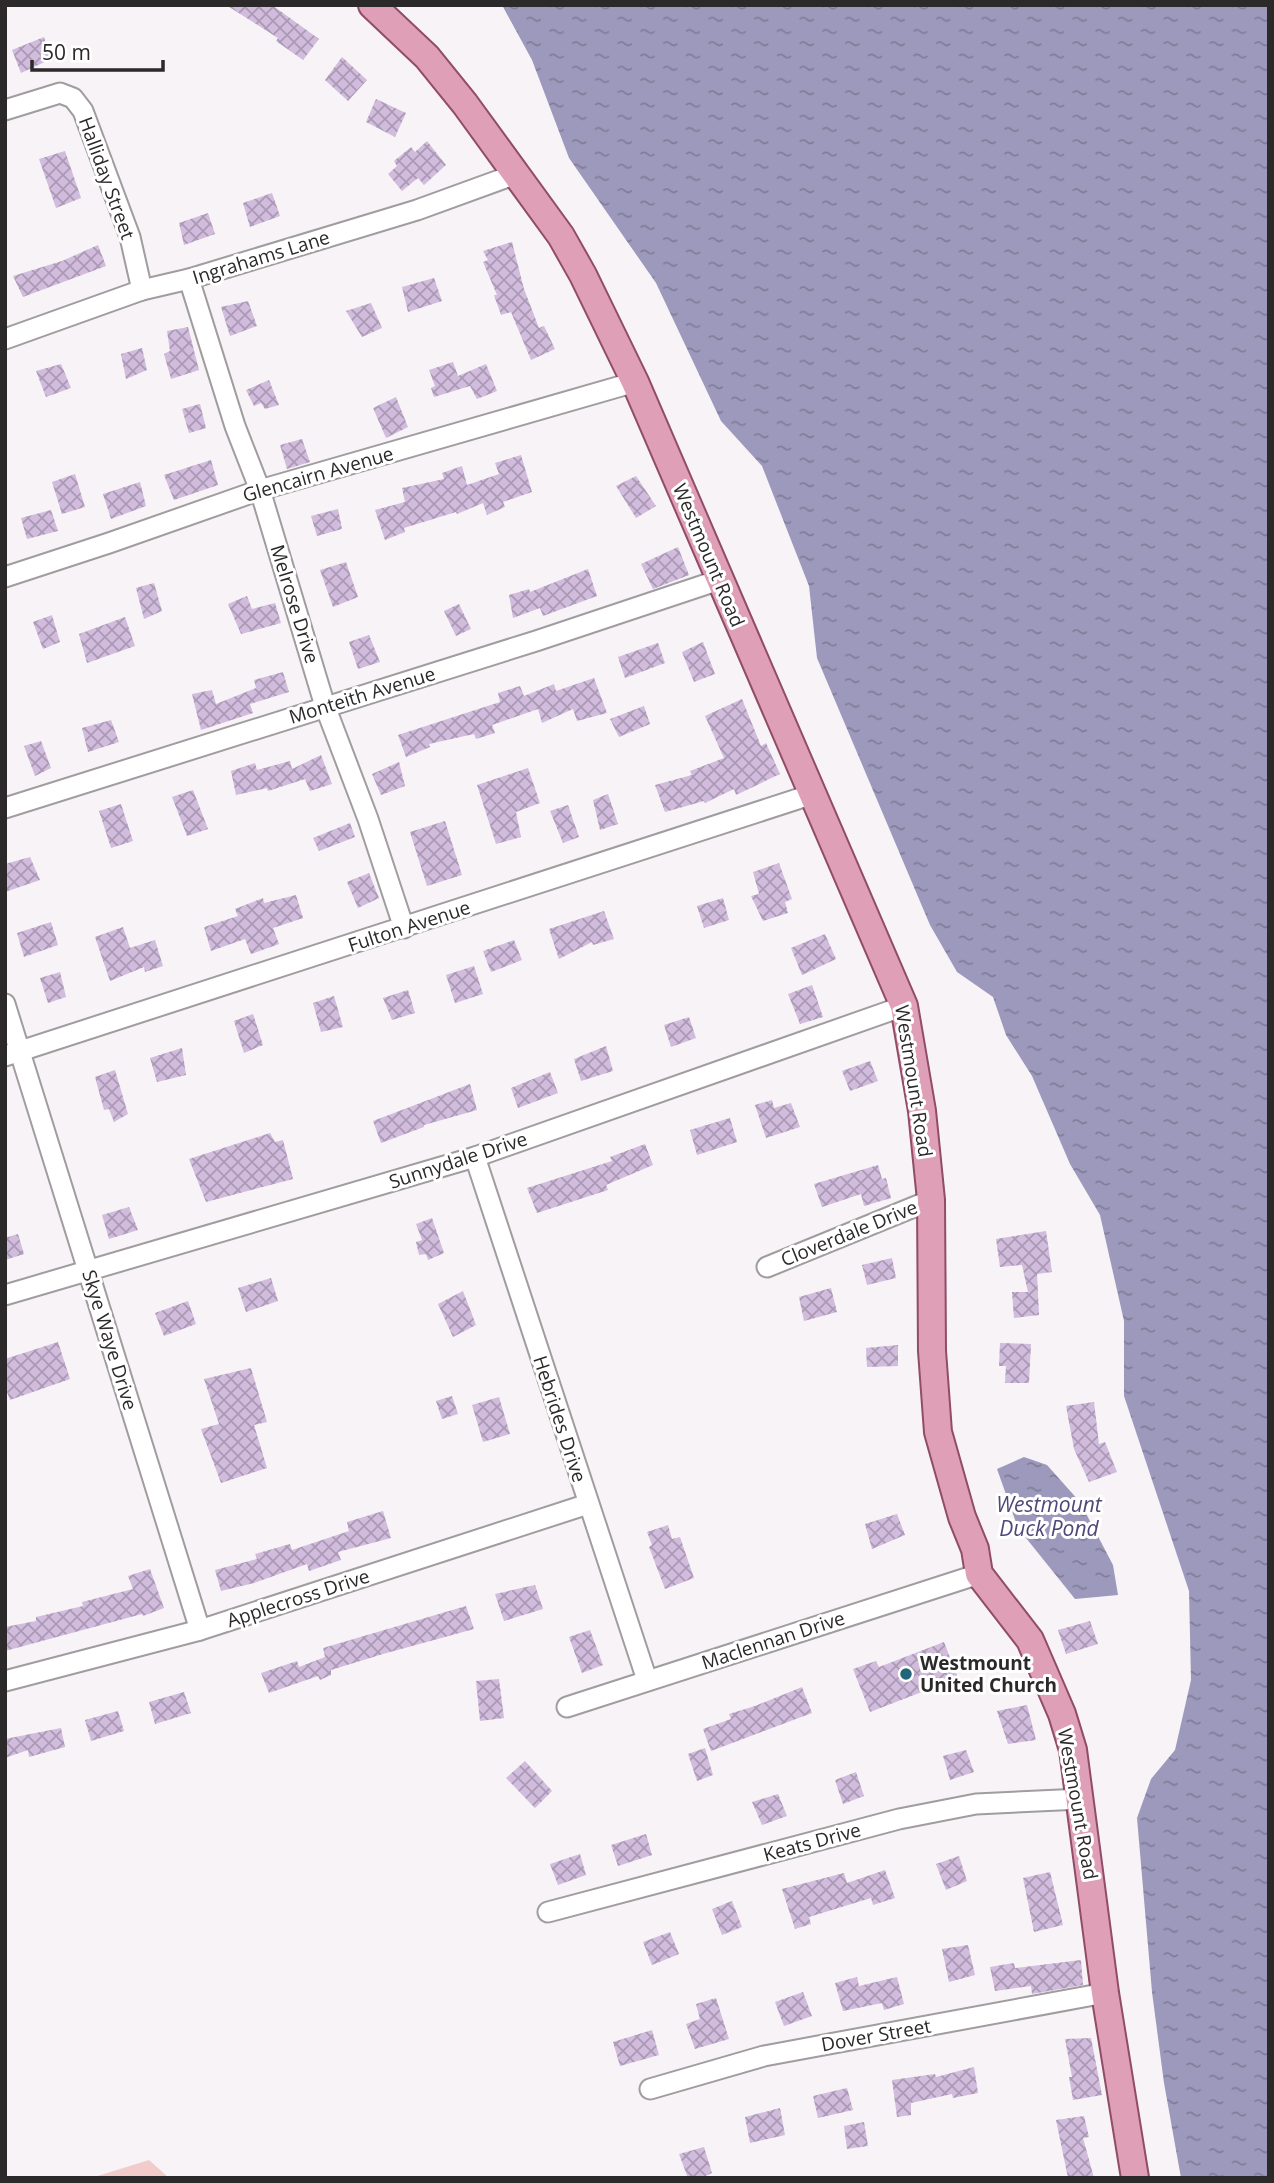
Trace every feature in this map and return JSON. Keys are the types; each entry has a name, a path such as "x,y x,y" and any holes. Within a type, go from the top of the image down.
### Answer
{"main road":[{"name":"Westmount Road","path":"372,5 427,57 561,236 635,382 904,1006 922,1111 931,1200 932,1351 938,1432 962,1517 975,1549 979,1574 1030,1640 1062,1714 1073,1750 1105,1993 1135,2178"}],"street":[{"name":"Halliday Street","path":"5,110 60,93 73,99 83,111 130,237 142,290"},
{"name":"Ingrahams Lane","path":"5,339 142,290 189,279 417,210 516,174"},
{"name":"Melrose Drive","path":"189,279 235,426 260,490 325,706 368,819 404,928"},
{"name":"Glencairn Avenue","path":"5,577 109,544 260,490 635,382"},
{"name":"Monteith Avenue","path":"5,808 536,641 719,580"},
{"name":"Fulton Avenue","path":"13,1053 813,794"},
{"name":"Skye Waye Drive","path":"5,1004 13,1053 89,1272 200,1630"},
{"name":"Sunnydale Drive","path":"5,1295 475,1157 904,1006"},
{"name":"Hebrides Drive","path":"475,1157 647,1680"},
{"name":"Cloverdale Drive","path":"767,1267 931,1200"},
{"name":"Applecross Drive","path":"5,1682 200,1630 588,1504"},
{"name":"Maclennan Drive","path":"567,1707 979,1574"},
{"name":"Keats Drive","path":"548,1912 911,1817 976,1804 1081,1798"},
{"name":"Dover Street","path":"650,2089 764,2056 1105,1993"}],"shaded area":[{"path":"149,2160 169,2178 91,2178"}],"water":[{"path":"502,5 1269,5 1269,2178 1181,2178 1164,2083 1152,1992 1137,1818 1151,1779 1175,1750 1191,1680 1189,1591 1124,1396 1124,1321 1100,1215 1070,1164 1032,1076 1006,1035 993,997 957,972 930,925 817,658 809,586 762,466 721,421 656,283 569,158 532,60"},
{"name":"Westmount Duck Pond","path":"1024,1457 1047,1465 1080,1502 1113,1565 1118,1595 1075,1599 1018,1528 997,1469"}],"building":[{"path":"226,5 272,5 319,39 303,60 276,41 278,38"},
{"path":"44,37 51,59 21,73 12,50"},
{"path":"342,57 367,80 348,101 325,80"},
{"path":"376,99 406,113 395,137 366,122"},
{"path":"427,141 446,165 424,185 418,178 402,191 388,174 397,166 394,161 411,147 415,152"},
{"path":"65,151 81,198 56,208 39,159"},
{"path":"272,193 280,216 250,227 243,203"},
{"path":"208,213 215,234 184,245 179,223"},
{"path":"512,242 524,289 539,328 544,326 555,349 531,360 511,312 501,315 494,295 497,295 483,262 488,260 483,251"},
{"path":"98,245 106,266 23,297 13,276 62,261"},
{"path":"434,278 442,301 408,312 402,287"},
{"path":"248,301 257,326 230,336 221,307"},
{"path":"371,303 382,328 362,337 346,311"},
{"path":"188,327 199,370 171,379 164,354 170,351 167,331"},
{"path":"142,348 147,370 126,379 121,354"},
{"path":"453,362 458,376 486,364 497,391 477,399 470,386 434,397 431,388 435,386 429,370"},
{"path":"61,364 71,388 46,397 36,371"},
{"path":"269,380 279,405 265,409 261,403 254,406 246,390"},
{"path":"396,397 408,427 386,438 373,408"},
{"path":"200,404 206,428 189,433 182,409"},
{"path":"302,439 310,462 287,469 280,445"},
{"path":"521,455 532,492 503,502 505,507 487,515 483,503 457,514 456,512 404,528 405,532 385,540 375,510 405,502 402,488 444,479 442,473 462,466 467,485 499,474 495,463"},
{"path":"211,460 218,485 174,500 164,475"},
{"path":"75,474 85,507 62,514 52,482"},
{"path":"636,476 656,506 636,518 616,486"},
{"path":"140,482 146,506 111,519 103,494"},
{"path":"338,509 342,529 317,536 311,516"},
{"path":"51,510 58,531 27,539 21,518"},
{"path":"678,547 689,575 653,589 641,564"},
{"path":"346,562 358,597 333,607 320,570"},
{"path":"588,569 597,596 543,616 540,608 513,618 509,595 529,589 530,592"},
{"path":"154,583 162,611 144,619 136,588"},
{"path":"247,596 252,609 275,603 281,623 241,634 228,604"},
{"path":"459,604 471,629 456,636 444,611"},
{"path":"52,615 60,642 43,649 33,622"},
{"path":"125,617 135,646 87,663 79,634"},
{"path":"369,635 380,662 358,669 349,642"},
{"path":"703,642 715,674 694,682 682,652"},
{"path":"658,643 665,663 625,678 618,657"},
{"path":"283,672 289,692 250,704 253,713 201,730 192,694 212,690 216,704 256,688 254,680"},
{"path":"594,678 607,713 577,721 573,709 542,723 538,709 492,725 495,733 476,739 474,734 429,744 430,747 406,757 398,735 500,702 498,693 520,686 524,696 554,684 556,691"},
{"path":"742,699 761,746 766,743 780,774 736,795 734,789 705,803 704,801 665,812 655,785 692,775 690,771 724,758 705,716"},
{"path":"644,706 650,724 619,737 610,719"},
{"path":"111,720 119,742 88,752 82,728"},
{"path":"41,741 51,768 35,776 24,746"},
{"path":"321,755 332,784 310,791 305,779 268,791 267,788 236,795 231,771 255,763 257,770 290,761 292,769"},
{"path":"399,762 405,786 381,795 372,774"},
{"path":"528,768 540,803 516,812 521,837 496,844 477,785"},
{"path":"193,790 208,829 187,836 172,797"},
{"path":"608,794 618,824 600,830 593,800"},
{"path":"121,804 133,841 111,848 99,811"},
{"path":"568,805 579,837 563,843 550,811"},
{"path":"445,821 462,875 427,886 410,832"},
{"path":"350,823 355,837 319,851 313,838"},
{"path":"30,857 40,880 5,892 5,864"},
{"path":"779,863 792,899 785,902 788,913 763,921 751,896 759,894 753,872"},
{"path":"369,873 379,898 358,908 347,882"},
{"path":"296,895 303,918 273,928 279,944 251,954 245,939 211,951 204,927 238,916 235,909 263,898 264,903"},
{"path":"723,898 729,920 704,928 697,906"},
{"path":"604,911 614,939 593,945 592,942 559,959 549,929"},
{"path":"51,922 58,945 24,957 17,933"},
{"path":"123,927 130,948 155,940 163,966 145,972 144,967 110,981 95,937"},
{"path":"825,934 836,959 802,975 791,948"},
{"path":"514,940 522,960 491,972 483,951"},
{"path":"474,966 483,994 455,1003 446,975"},
{"path":"60,972 66,997 48,1003 40,978"},
{"path":"812,985 823,1017 800,1024 788,994"},
{"path":"408,990 415,1013 392,1020 383,998"},
{"path":"334,996 343,1027 321,1032 313,1003"},
{"path":"253,1014 263,1045 244,1053 234,1021"},
{"path":"689,1017 696,1038 671,1047 664,1025"},
{"path":"606,1046 613,1071 581,1081 574,1059"},
{"path":"182,1048 186,1075 157,1082 150,1058"},
{"path":"870,1061 878,1081 850,1091 842,1071"},
{"path":"115,1070 128,1114 114,1122 109,1109 104,1110 95,1077"},
{"path":"550,1072 558,1093 518,1108 511,1088"},
{"path":"470,1084 477,1110 424,1125 381,1143 373,1121"},
{"path":"772,1100 774,1108 791,1103 800,1127 766,1138 755,1105"},
{"path":"730,1118 737,1142 697,1155 690,1130"},
{"path":"270,1133 275,1142 283,1140 293,1179 206,1202 189,1159"},
{"path":"645,1144 653,1165 606,1185 608,1190 537,1213 527,1188 612,1161 610,1157"},
{"path":"878,1165 882,1179 886,1178 891,1198 864,1206 861,1194 822,1207 814,1184"},
{"path":"129,1207 138,1230 109,1239 102,1215"},
{"path":"432,1218 444,1253 428,1260 426,1254 419,1255 416,1242 422,1240 416,1224"},
{"path":"1046,1231 1052,1272 1037,1274 1039,1315 1014,1318 1012,1292 1028,1292 1022,1265 1000,1267 996,1239"},
{"path":"18,1234 24,1254 5,1260 5,1238"},
{"path":"892,1258 896,1278 867,1285 862,1265"},
{"path":"271,1278 278,1301 246,1312 238,1288"},
{"path":"831,1288 837,1312 804,1321 799,1297"},
{"path":"463,1291 476,1325 453,1337 438,1304"},
{"path":"188,1301 196,1324 164,1336 155,1313"},
{"path":"58,1342 70,1379 10,1400 5,1387 5,1359"},
{"path":"1000,1343 1031,1344 1029,1383 1005,1383 1006,1366 999,1366"},
{"path":"898,1345 898,1366 867,1367 866,1348"},
{"path":"251,1368 267,1422 254,1425 267,1468 221,1483 201,1429 219,1424 204,1379"},
{"path":"452,1396 458,1414 442,1419 436,1401"},
{"path":"499,1397 510,1434 483,1442 472,1405"},
{"path":"1094,1402 1099,1444 1105,1442 1117,1472 1089,1482 1074,1449 1066,1406"},
{"path":"383,1511 391,1538 338,1552 341,1560 309,1571 307,1564 254,1583 221,1591 215,1570 257,1559 255,1554 290,1544 292,1550 349,1531 347,1522"},
{"path":"897,1514 905,1535 872,1549 865,1524"},
{"path":"668,1525 672,1539 680,1537 694,1578 665,1589 649,1547 652,1545 647,1532"},
{"path":"150,1569 164,1608 143,1616 142,1614 5,1651 5,1627 36,1621 36,1617 83,1606 82,1602 133,1589 128,1576"},
{"path":"535,1585 543,1609 504,1621 495,1594"},
{"path":"466,1606 474,1629 331,1670 331,1675 320,1680 318,1676 269,1693 261,1673 297,1661 299,1667 325,1657 323,1648"},
{"path":"1090,1621 1098,1644 1066,1654 1058,1630"},
{"path":"590,1630 603,1665 582,1673 569,1637"},
{"name":"Westmount United Church","path":"944,1642 958,1678 870,1712 853,1669 876,1661 879,1667"},
{"path":"499,1679 504,1718 480,1721 476,1681"},
{"path":"802,1687 812,1713 711,1751 703,1729 731,1719 729,1714"},
{"path":"184,1692 191,1713 155,1724 149,1702"},
{"path":"1027,1705 1036,1740 1008,1744 997,1711"},
{"path":"118,1711 124,1731 91,1741 85,1720"},
{"path":"61,1728 65,1747 29,1757 28,1750 5,1758 5,1739"},
{"path":"705,1748 713,1775 697,1781 688,1754"},
{"path":"966,1750 974,1772 950,1780 943,1756"},
{"path":"525,1761 552,1791 535,1808 506,1778"},
{"path":"856,1772 864,1796 843,1804 835,1780"},
{"path":"778,1794 787,1816 762,1825 752,1802"},
{"path":"646,1834 652,1855 618,1866 611,1845"},
{"path":"580,1854 586,1875 558,1885 550,1864"},
{"path":"959,1856 967,1881 946,1890 936,1864"},
{"path":"885,1870 895,1898 873,1905 871,1898 809,1917 811,1924 795,1929 782,1889 844,1873 847,1883"},
{"path":"1050,1872 1063,1925 1034,1932 1023,1878"},
{"path":"732,1901 742,1927 722,1935 712,1909"},
{"path":"670,1932 679,1954 652,1965 643,1942"},
{"path":"968,1945 975,1975 949,1982 942,1949"},
{"path":"1081,1960 1083,1985 1032,1994 1031,1986 995,1991 990,1967 1014,1963 1015,1968"},
{"path":"857,1977 859,1986 897,1977 904,2004 884,2010 882,2003 843,2011 835,1983"},
{"path":"803,1992 812,2016 784,2026 775,2002"},
{"path":"716,1998 729,2039 695,2049 686,2024 700,2019 696,2004"},
{"path":"652,2030 659,2055 620,2066 613,2042"},
{"path":"1091,2038 1102,2095 1073,2100 1065,2039"},
{"path":"974,2067 978,2093 953,2098 952,2094 911,2103 911,2115 897,2117 892,2080 935,2074 936,2077"},
{"path":"847,2088 853,2110 818,2118 813,2096"},
{"path":"780,2108 785,2135 750,2143 745,2117"},
{"path":"1084,2116 1089,2137 1083,2138 1094,2178 1068,2178 1056,2120"},
{"path":"864,2122 868,2146 847,2149 844,2126"},
{"path":"704,2147 712,2173 701,2178 688,2178 679,2154"}],"place":[{"name":"Westmount United Church","path":"906,1674"}]}
